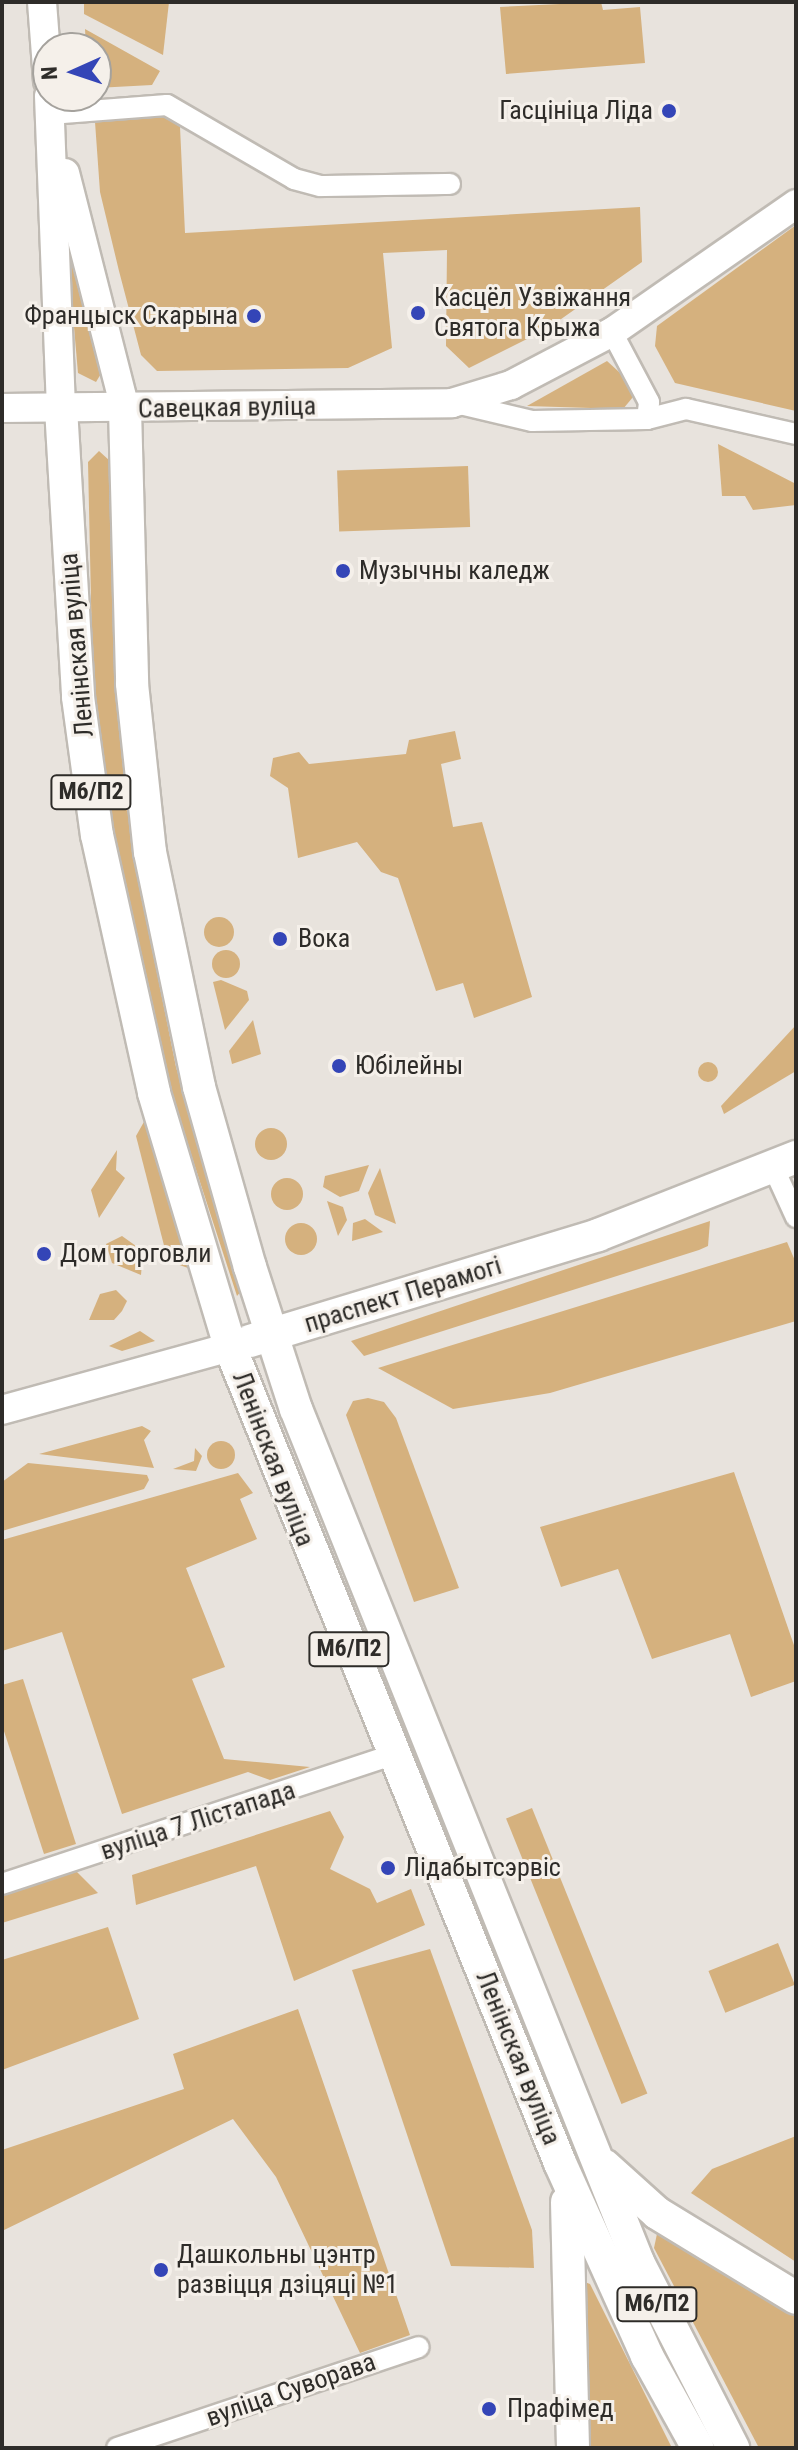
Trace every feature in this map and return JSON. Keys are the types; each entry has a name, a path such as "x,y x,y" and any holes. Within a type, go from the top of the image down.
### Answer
{"main road":[{"path":"42,2 44,32"},
{"path":"50,112 61,408"},
{"path":"52,112 125,409"},
{"name":"Савецкая вуліца","path":"2,408 452,403 511,385 612,332 796,204"},
{"name":"Ленінская вуліца","path":"61,408 78,697 97,835 154,1093 230,1347 560,2163 647,2356 698,2448"},
{"name":"Ленінская вуліца","path":"125,409 132,684 150,852 199,1087 270,1334 594,2153 671,2335 733,2448"},
{"name":"праспект Перамогі","path":"2,1410 230,1347 598,1235 785,1163"},
{"path":"594,2153 657,2213 796,2298"},
{"path":"560,2163 574,2275 573,2448"}],"street":[{"path":"112,105 167,105 294,179 320,186 450,184"},
{"path":"612,332 649,402 647,419"},
{"path":"452,403 532,421 647,419 686,409 796,434"},
{"path":"785,1163 796,1217"},
{"name":"вуліца 7 Лістапада","path":"2,1884 393,1755"},
{"name":"вуліца Суворава","path":"117,2448 419,2347"}],"shaded area":[{"path":"84,2 169,2 163,55 84,14"},
{"path":"601,2 603,10 640,7 645,63 506,74 500,7"},
{"path":"112,44 160,71 152,85 112,87"},
{"path":"164,115 180,127 185,233 640,207 642,262 547,329 469,368 446,346 447,250 383,253 392,348 348,368 157,371 141,355 119,271 100,192 95,122"},
{"path":"63,200 102,372 96,382 78,373"},
{"path":"796,225 796,411 675,383 655,346 657,326"},
{"path":"607,361 630,382 633,397 623,409 527,406"},
{"path":"718,444 796,484 796,505 753,510 745,496 722,496"},
{"path":"99,451 110,461 115,692 136,868 176,1067 242,1290 237,1296 164,1071 118,873 93,693 88,462"},
{"path":"468,466 470,527 339,532 337,471"},
{"path":"455,731 461,759 441,764 453,827 482,822 532,997 474,1018 463,983 436,991 398,878 381,872 357,842 298,858 288,788 270,776 273,758 299,752 309,764 406,754 409,740"},
{"path":"219,917 230,921 234,932 230,943 219,947 208,943 204,932 208,921"},
{"path":"226,950 236,954 240,964 236,974 226,978 216,974 212,964 216,954"},
{"path":"221,980 247,991 249,1000 225,1030 213,982"},
{"path":"253,1020 261,1054 232,1064 229,1051"},
{"path":"796,1025 796,1071 724,1114 721,1106"},
{"path":"708,1062 715,1065 718,1072 715,1079 708,1082 701,1079 698,1072 701,1065"},
{"path":"145,1120 191,1269 168,1261 136,1136"},
{"path":"271,1128 282,1133 287,1144 282,1155 271,1160 260,1155 255,1144 260,1133"},
{"path":"117,1150 116,1170 125,1178 99,1218 91,1190"},
{"path":"369,1165 359,1191 340,1197 323,1187 325,1176"},
{"path":"380,1168 396,1224 375,1215 368,1193"},
{"path":"287,1178 299,1182 303,1194 299,1206 287,1210 275,1206 271,1194 275,1182"},
{"path":"327,1201 343,1207 347,1220 338,1236"},
{"path":"365,1219 383,1232 352,1241 353,1223"},
{"path":"710,1221 708,1246 699,1250 364,1356 351,1341"},
{"path":"301,1223 312,1228 317,1239 312,1250 301,1255 290,1250 285,1239 290,1228"},
{"path":"122,1236 143,1251 141,1275 112,1263 106,1244"},
{"path":"787,1242 796,1263 796,1321 550,1393 453,1409 378,1368"},
{"path":"116,1290 127,1301 114,1320 89,1320 100,1294"},
{"path":"140,1331 155,1341 122,1351 109,1346"},
{"path":"368,1398 384,1402 396,1418 459,1588 414,1602 346,1415 353,1401"},
{"path":"142,1426 151,1431 144,1440 154,1468 39,1454"},
{"path":"221,1441 231,1445 235,1455 231,1465 221,1469 211,1465 207,1455 211,1445"},
{"path":"195,1448 202,1456 196,1471 173,1469 194,1461"},
{"path":"28,1463 147,1475 149,1480 144,1489 2,1531 2,1482"},
{"path":"734,1472 796,1651 796,1681 751,1697 730,1634 652,1659 618,1569 561,1587 540,1527"},
{"path":"238,1473 253,1493 240,1499 257,1539 186,1568 225,1667 192,1679 224,1759 310,1767 270,1780 248,1772 122,1814 62,1632 2,1651 2,1540"},
{"path":"23,1679 76,1844 44,1854 2,1725 2,1685"},
{"path":"532,1808 647,2094 621,2104 506,1818"},
{"path":"330,1811 344,1837 330,1869 370,1889 377,1903 411,1889 425,1925 294,1981 256,1866 136,1905 132,1875"},
{"path":"74,1869 98,1893 2,1923 2,1890"},
{"path":"108,1927 139,2019 2,2070 2,1960"},
{"path":"778,1943 795,1985 725,2013 708,1971"},
{"path":"430,1949 532,2230 534,2268 451,2266 352,1970"},
{"path":"298,2009 410,2335 360,2353 276,2177 233,2119 2,2231 2,2150 184,2089 173,2054"},
{"path":"796,2136 796,2262 691,2193 712,2169"},
{"path":"658,2229 796,2316 796,2448 759,2448 654,2248"},
{"path":"582,2281 590,2284 672,2448 582,2448"}],"place":[{"name":"Гасцініца Ліда","path":"669,111"},
{"name":"Касцёл Узвіжання Святога Крыжа","path":"418,313"},
{"name":"Францыск Скарына","path":"254,316"},
{"name":"Музычны каледж","path":"343,571"},
{"name":"Вока","path":"280,939"},
{"name":"Юбілейны","path":"339,1066"},
{"name":"Дом торговли","path":"44,1254"},
{"name":"Лідабытсэрвіс","path":"388,1868"},
{"name":"Дашкольны цэнтр развіцця дзіцяці №1","path":"161,2270"},
{"name":"Прафімед","path":"489,2409"}]}
